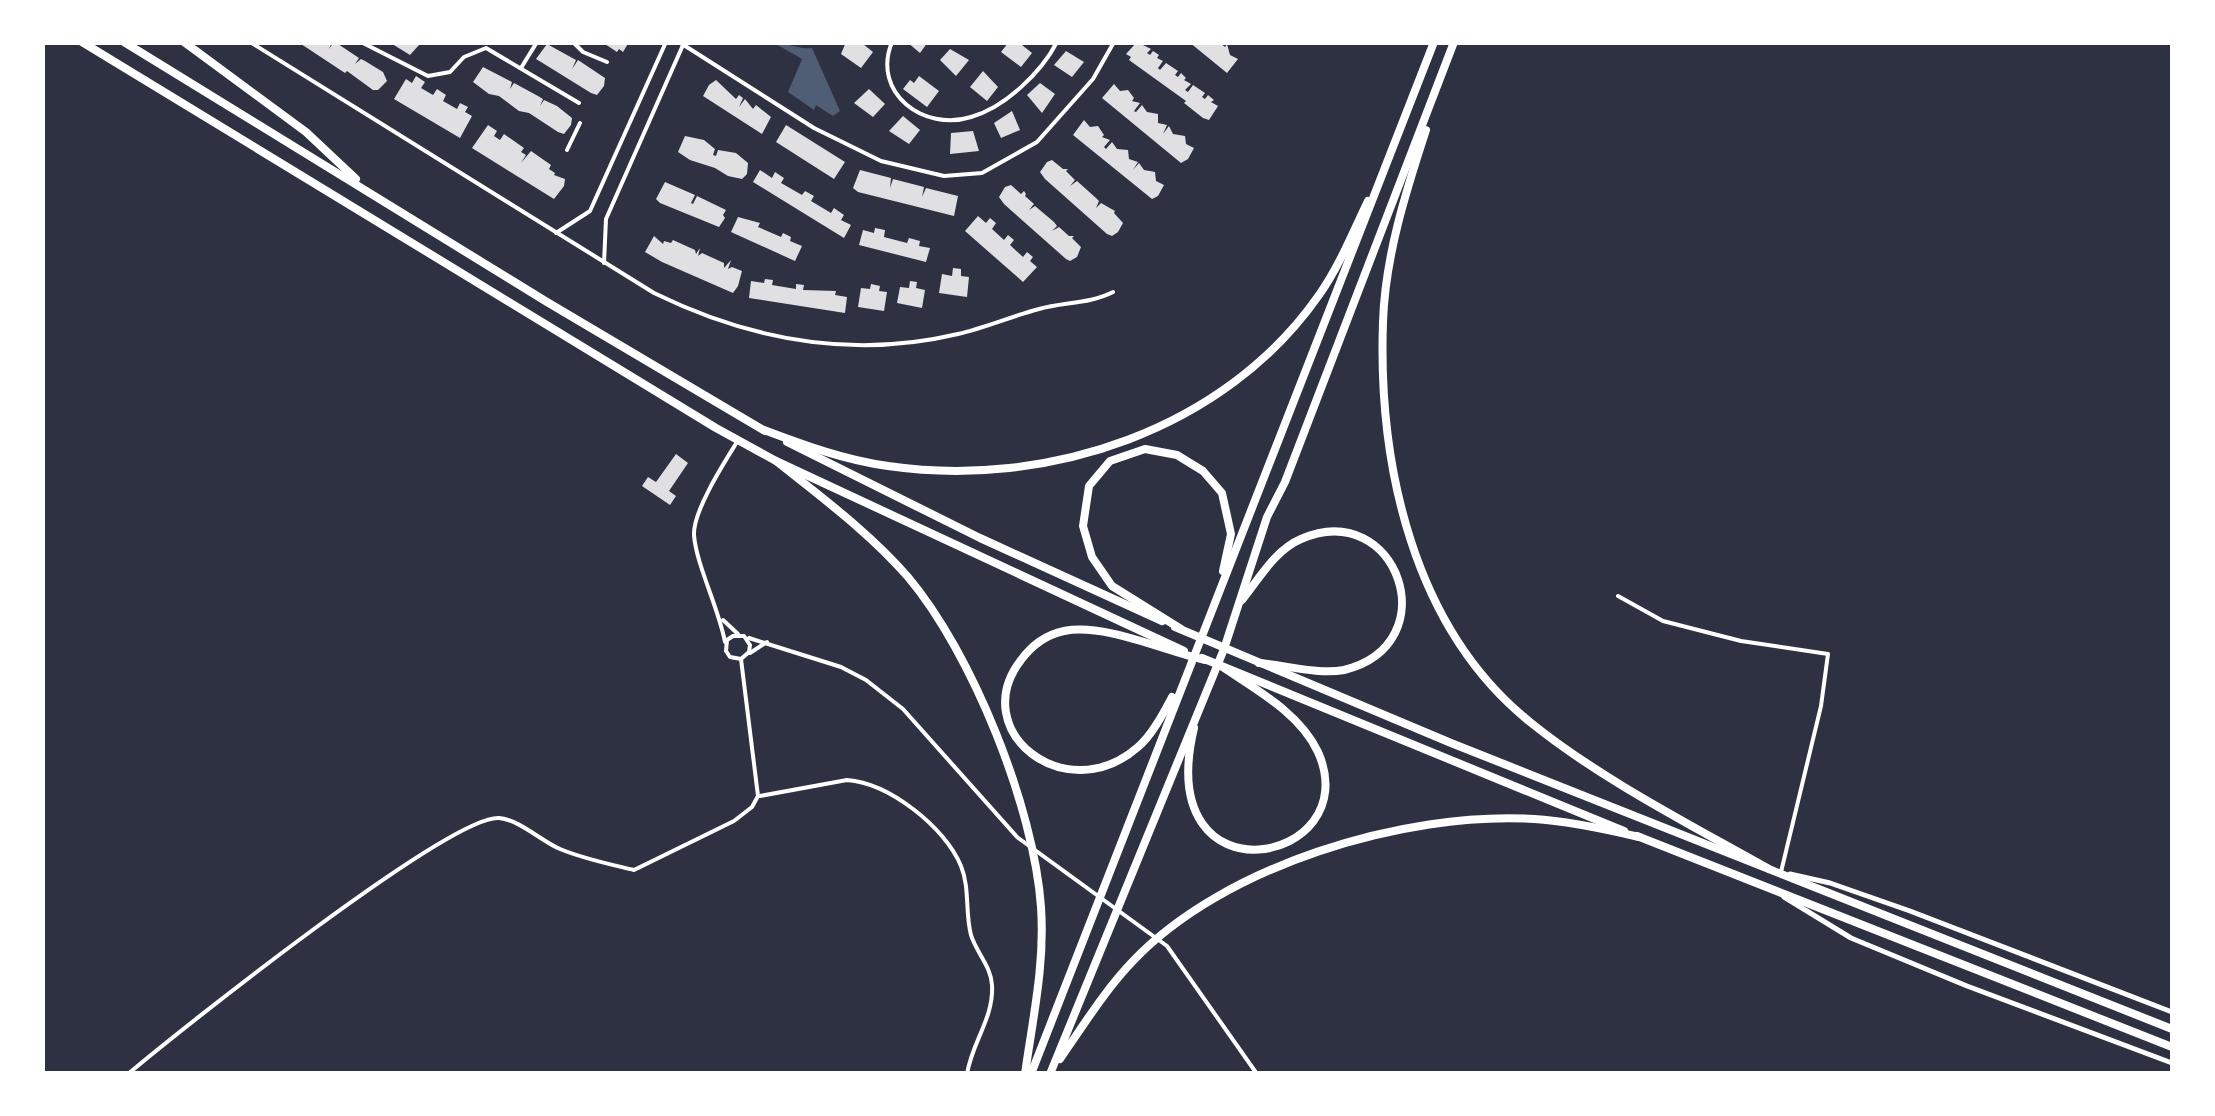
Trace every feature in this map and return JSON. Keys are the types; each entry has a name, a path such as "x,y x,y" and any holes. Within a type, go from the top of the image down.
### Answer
{"highway":[{"path":"82,42 539,323 776,461 1205,660 1777,893 2172,1046"},
{"path":"124,42 546,302 764,430 980,538 1259,663 2172,1029"},
{"path":"1028,1074 1434,42"},
{"path":"190,45 306,132 366,189"},
{"path":"1051,1072 1199,709 1266,517 1285,482 1454,45"},
{"path":"1454,45 1396,230 1383,319 1384,389 1394,468 1412,548 1447,628 1476,666 1528,721 1669,812 1769,870"},
{"path":"764,430 839,457 931,470 1041,464 1102,449 1162,426 1210,401 1282,339 1311,304 1394,147"},
{"path":"1181,629 1112,586 1092,557 1084,526 1090,486 1110,461 1144,449 1177,455 1203,471 1222,493 1230,534 1218,594"},
{"path":"776,461 875,544 908,578 963,663 994,731 1030,840 1041,905 1041,962 1028,1074"},
{"path":"1239,603 1276,556 1299,540 1326,533 1353,535 1378,548 1394,566 1402,585 1397,627 1382,650 1363,663 1339,671 1259,663"},
{"path":"1174,698 1139,746 1115,762 1077,772 1041,762 1024,748 1007,714 1015,668 1040,640 1065,631 1091,631 1131,639 1205,660"},
{"path":"1199,709 1188,773 1189,795 1197,819 1220,841 1252,851 1286,845 1307,830 1324,798 1318,754 1288,714 1221,666"},
{"path":"1051,1072 1133,961 1222,891 1328,849 1394,832 1472,819 1534,819 1639,837"}],"street":[{"path":"250,42 604,263 682,307 739,328 782,339 852,346 905,344 958,334 1112,292"},
{"path":"361,42 428,76 450,72 464,57 486,48 579,103"},
{"path":"521,68 537,42"},
{"path":"573,42 584,52 608,62"},
{"path":"556,233 590,211 666,42"},
{"path":"892,42 886,70 890,85 915,113 941,120 969,118 994,107 1022,85 1057,42"},
{"path":"604,263 606,219 681,44 814,128 882,160 944,176 982,172 1037,142 1093,79 1114,42"},
{"path":"567,150 580,123"},
{"path":"738,440 719,471 695,526 694,540 730,657 740,659 767,642"},
{"path":"1618,596 1663,621 1742,641 1828,654 1821,706 1782,872"},
{"path":"720,616 750,645 747,655"},
{"path":"725,647 730,638 742,636 841,666 903,709 1017,837 1167,946 1257,1074"},
{"path":"128,1074 204,1011 416,857 480,822 505,819 556,848 634,870 734,821 752,807 758,796 740,659"},
{"path":"758,796 860,780 906,806 943,839 962,868 972,939 992,983 990,1011 967,1074"},
{"path":"1769,870 1830,882 2172,1012"},
{"path":"1777,893 1851,938 2172,1063"}],"water":[{"path":"774,43 812,48 840,111 833,116 816,105 814,110 788,92 802,59"}],"building":[{"path":"298,42 332,42 329,49 334,42 359,58 355,64 361,59 365,61 383,72 387,81 373,90"},
{"path":"389,42 415,42 419,45 410,55"},
{"path":"602,42 629,42 623,52 617,52"},
{"path":"846,42 863,44 873,52 861,68 841,54"},
{"path":"907,42 928,42 920,53"},
{"path":"1024,42 1022,45 1032,53 1021,67 1001,52 1008,43"},
{"path":"1137,42 1151,49 1147,53 1150,55 1153,51 1159,55 1157,58 1163,61 1160,70 1166,63 1178,71 1175,75 1181,73 1186,78 1191,84 1185,90 1188,92 1193,85 1205,93 1202,97 1208,95 1214,100 1211,102 1218,106 1209,120 1129,60 1131,57 1126,54"},
{"path":"1189,42 1220,43 1225,47 1227,44 1230,55 1238,59 1227,73"},
{"path":"547,44 576,60 572,69 578,60 605,78 597,95 536,59"},
{"path":"950,49 969,60 956,76 940,60"},
{"path":"1066,51 1084,62 1072,77 1054,65"},
{"path":"483,67 512,82 510,89 514,83 543,99 540,106 544,100 557,106 572,118 571,125 564,134 558,132 499,96 489,94 473,82"},
{"path":"983,71 998,87 987,101 970,87"},
{"path":"416,76 425,82 421,88 433,95 437,89 446,95 443,101 457,109 460,103 468,107 465,112 472,116 460,138 394,99 406,79 412,83"},
{"path":"919,76 939,91 927,107 903,89"},
{"path":"716,80 736,99 739,95 743,98 739,107 745,99 753,109 756,105 771,117 762,134 703,96"},
{"path":"1040,83 1055,94 1042,113 1027,95"},
{"path":"1114,84 1120,91 1128,90 1132,101 1140,103 1134,111 1142,105 1147,112 1158,114 1158,123 1167,125 1163,134 1169,126 1173,134 1185,136 1186,144 1194,148 1188,159 1181,163 1102,98"},
{"path":"869,89 885,104 873,117 854,103"},
{"path":"1012,111 1020,130 1001,138 994,123"},
{"path":"903,116 920,130 909,144 889,131"},
{"path":"1084,120 1090,127 1098,126 1102,137 1110,140 1106,149 1112,142 1117,149 1128,150 1129,159 1138,162 1133,170 1139,163 1144,170 1155,172 1156,181 1164,185 1158,196 1152,199 1073,135"},
{"path":"488,125 497,131 494,136 500,140 504,134 524,148 521,152 526,155 521,163 531,151 551,165 549,169 554,175 565,179 554,199 472,148"},
{"path":"786,125 845,162 834,179 776,142"},
{"path":"973,131 979,151 950,154 951,133"},
{"path":"685,136 704,140 715,149 716,156 718,150 736,153 748,163 747,174 742,179 728,176 690,160 678,152"},
{"path":"1052,160 1068,169 1075,180 1070,186 1077,181 1099,201 1096,208 1101,203 1115,211 1123,223 1118,232 1107,234 1045,179 1040,172"},
{"path":"760,170 772,178 775,172 784,178 781,183 802,195 805,191 814,196 811,201 831,213 834,208 844,215 841,220 851,225 844,238 753,182"},
{"path":"860,170 891,178 890,188 893,179 924,187 922,197 926,188 958,196 954,216 858,192 853,188"},
{"path":"665,182 695,195 693,204 697,196 726,210 719,227 660,203 656,199"},
{"path":"1011,185 1021,194 1024,191 1034,204 1029,210 1035,206 1054,222 1057,226 1052,231 1059,227 1074,236 1081,247 1077,257 1066,259 1004,204 999,197"},
{"path":"978,216 986,223 990,218 996,223 992,229 1004,240 1008,235 1014,240 1010,245 1023,257 1027,252 1033,257 1030,261 1037,267 1023,282 965,231"},
{"path":"738,217 760,223 758,227 781,237 783,233 791,237 790,241 802,246 795,261 731,232"},
{"path":"875,228 885,230 884,237 907,243 909,238 920,241 919,246 930,248 926,262 859,245 863,230 874,233"},
{"path":"654,236 663,244 673,240 696,254 700,248 698,256 702,253 724,263 724,268 731,260 728,269 742,271 738,286 733,293 645,252"},
{"path":"953,268 961,269 961,276 969,277 967,297 939,293 942,274 952,276"},
{"path":"765,279 773,280 772,285 796,289 796,284 804,285 803,290 836,291 835,295 847,297 845,313 749,298 751,281 764,283"},
{"path":"910,281 925,290 922,308 897,303 900,287 909,288"},
{"path":"871,284 887,292 884,311 858,307 861,288 870,289"},
{"path":"676,454 688,463 669,491 676,496 670,505 642,486 648,477 656,482"}]}
